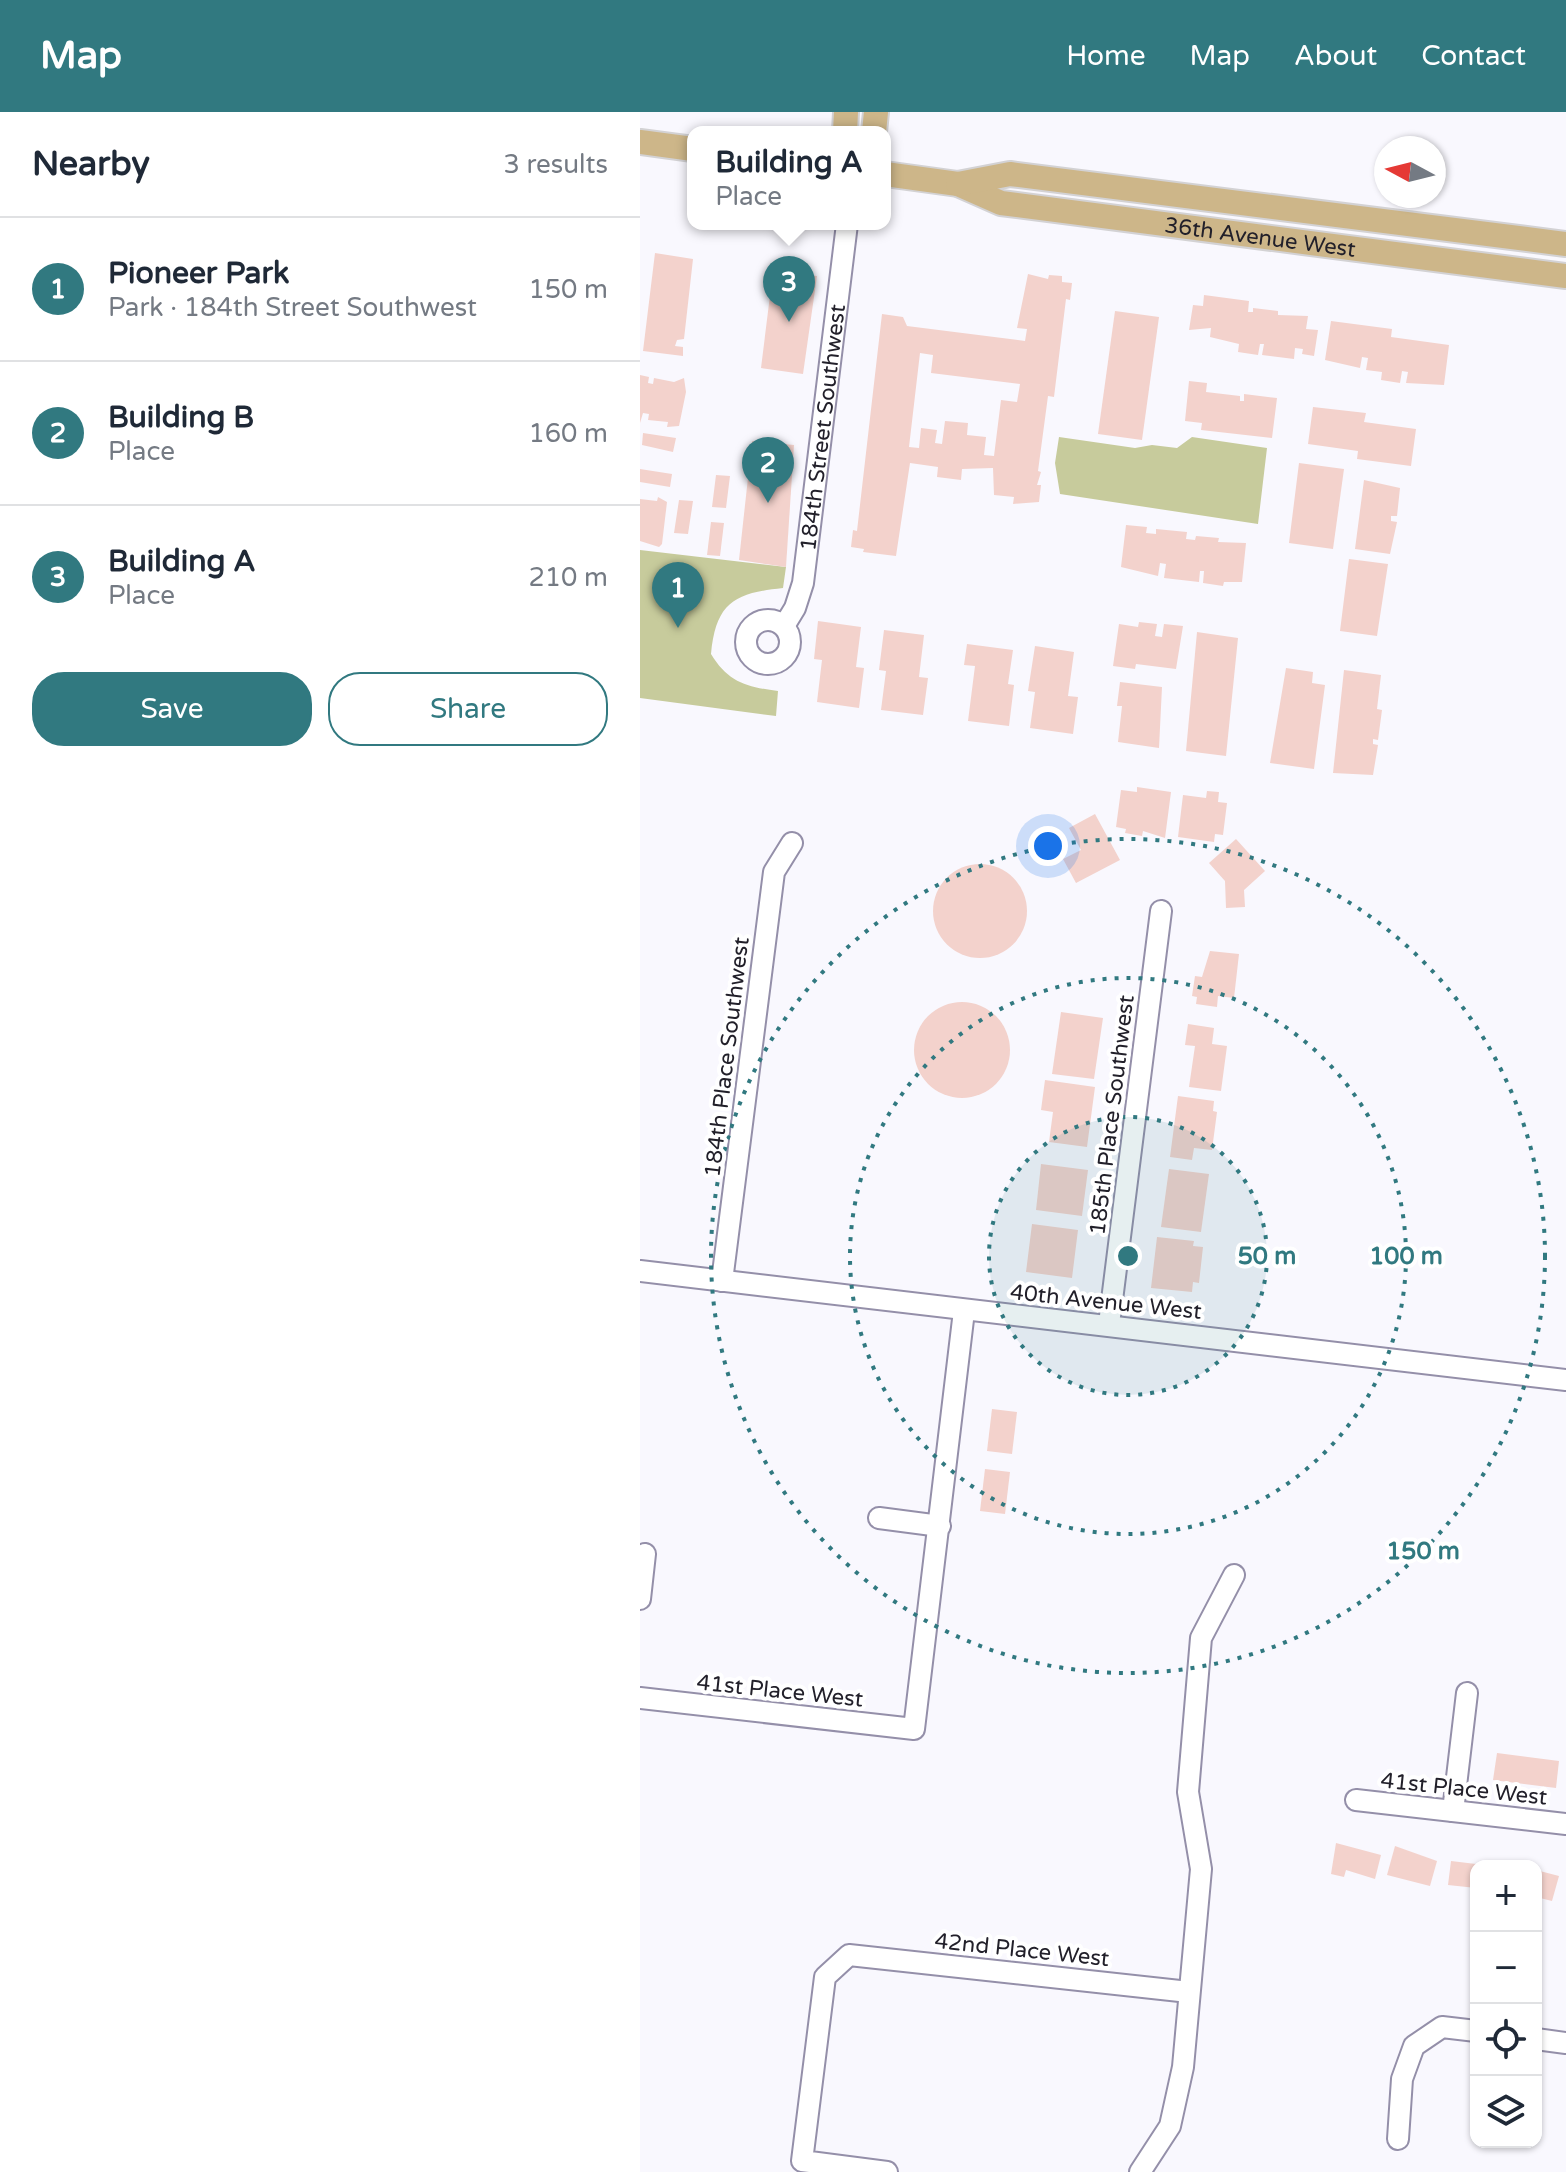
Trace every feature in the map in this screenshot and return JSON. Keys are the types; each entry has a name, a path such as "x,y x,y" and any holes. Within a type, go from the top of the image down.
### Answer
{"main road":[{"path":"640,142 687,148"},
{"name":"36th Avenue West","path":"958,184 1010,174 1566,244"},
{"name":"36th Avenue West","path":"891,175 958,184 1001,203 1566,276"}],"street":[{"name":"184th Street Southwest","path":"784,626 795,608 803,583 846,230"},
{"name":"184th Place Southwest","path":"722,1281 774,872 792,843"},
{"name":"185th Place Southwest","path":"1109,1324 1161,911"},
{"name":"40th Avenue West","path":"640,1271 1566,1380"},
{"path":"879,1518 940,1526 964,1311"},
{"name":"41st Place West","path":"640,1698 914,1729 940,1526"},
{"path":"640,1599 645,1554"},
{"path":"1140,2172 1170,2126 1183,2067 1201,1869 1188,1792 1201,1638 1234,1575"},
{"path":"1453,1811 1467,1693"},
{"name":"41st Place West","path":"1356,1800 1566,1824"},
{"name":"42nd Place West","path":"887,2172 802,2161 825,1977 849,1955 1189,1992"},
{"path":"1398,2139 1402,2079 1414,2046 1442,2027 1470,2030"},
{"path":"1542,2040 1566,2043"}],"green space":[{"path":"1059,437 1135,448 1152,445 1177,448 1192,437 1267,448 1258,524 1060,494 1055,463"},
{"path":"640,550 786,567 783,588 740,597 723,612 711,654 724,671 739,682 778,691 776,716 640,698"}],"building":[{"path":"655,253 693,259 684,339 677,340 675,346 683,347 683,356 643,351"},
{"path":"773,271 817,276 803,374 761,368"},
{"path":"1028,274 1048,279 1049,275 1062,276 1062,282 1072,283 1070,300 1066,299 1054,397 1048,396 1038,471 1041,472 1037,485 1041,485 1039,502 1013,504 1014,497 994,495 993,468 962,469 961,480 937,477 938,467 910,463 896,556 863,552 864,549 851,547 853,530 857,531 882,314 903,317 907,326 1025,341 1027,329 1017,328","holes":["920,353 933,355 931,373 1020,384 1017,402 1001,400 994,456 984,455 986,437 967,435 968,423 945,421 942,444 935,443 937,430 921,428 919,448 909,447"]},
{"path":"1204,295 1249,301 1248,312 1253,312 1253,308 1278,311 1278,315 1308,316 1306,329 1318,330 1314,356 1302,354 1303,349 1295,348 1294,359 1262,355 1264,344 1260,344 1258,355 1238,352 1239,344 1210,337 1211,328 1189,330 1193,305 1203,306"},
{"path":"1115,311 1159,317 1142,440 1098,434"},
{"path":"1331,321 1392,329 1391,337 1449,345 1444,385 1406,383 1408,372 1402,371 1400,383 1381,380 1382,372 1366,370 1368,358 1362,357 1360,368 1325,360"},
{"path":"640,375 649,377 648,383 653,384 654,378 674,382 684,378 686,392 679,426 667,427 668,422 648,420 649,414 643,413 640,423"},
{"path":"1189,381 1207,383 1206,392 1240,396 1240,401 1244,401 1244,394 1277,398 1272,438 1201,430 1202,423 1185,421"},
{"path":"1313,407 1366,413 1364,422 1416,429 1411,466 1357,459 1358,451 1308,444"},
{"path":"643,433 676,438 673,452 642,445"},
{"path":"752,441 794,445 786,567 739,560"},
{"path":"1299,463 1344,469 1333,549 1289,543"},
{"path":"640,469 672,474 670,487 640,482"},
{"path":"716,475 730,476 726,508 712,507"},
{"path":"1364,480 1400,488 1397,516 1391,516 1391,521 1397,522 1390,554 1355,549"},
{"path":"658,497 667,502 662,544 659,547 640,541 640,499 657,501"},
{"path":"679,500 693,501 688,534 674,533"},
{"path":"711,522 724,523 720,556 707,555"},
{"path":"1126,525 1147,527 1146,533 1156,534 1156,529 1187,532 1186,539 1195,540 1196,536 1219,538 1218,542 1246,543 1242,582 1224,582 1223,586 1203,583 1204,571 1200,571 1199,582 1164,578 1166,564 1160,563 1158,576 1121,567"},
{"path":"1349,559 1388,564 1377,636 1340,631"},
{"path":"818,621 861,627 856,667 864,668 859,708 817,702 822,660 814,659"},
{"path":"1139,622 1157,624 1155,636 1162,637 1164,624 1183,626 1176,669 1136,664 1135,669 1113,666 1119,624 1138,627"},
{"path":"884,630 924,635 919,677 928,678 923,715 881,710 886,671 879,670"},
{"path":"1197,632 1238,638 1226,756 1186,751"},
{"path":"967,644 1013,650 1008,684 1014,685 1009,726 968,721 975,666 964,665"},
{"path":"1035,646 1074,652 1068,696 1078,697 1073,734 1030,728 1035,692 1028,691"},
{"path":"1286,668 1313,672 1312,683 1325,685 1314,769 1270,763"},
{"path":"1344,670 1381,675 1377,709 1382,710 1378,740 1373,739 1373,744 1378,745 1373,775 1333,773"},
{"path":"1120,682 1162,687 1159,748 1118,742 1122,706 1117,706"},
{"path":"1137,787 1171,792 1165,838 1143,831 1142,836 1125,833 1126,829 1116,827 1121,790 1137,792"},
{"path":"1207,791 1219,792 1218,802 1227,803 1223,835 1215,834 1214,842 1178,837 1183,795 1206,798"},
{"path":"1095,814 1120,860 1076,883 1063,859 1081,850 1069,828"},
{"path":"1236,839 1265,871 1244,890 1245,907 1226,908 1225,881 1209,863"},
{"path":"971,864 989,864 1014,877 1024,893 1027,911 1024,929 1014,945 989,958 971,958 946,945 933,920 933,902 946,877"},
{"path":"1210,951 1239,954 1234,998 1218,996 1217,1007 1196,1004 1197,997 1192,996 1195,976 1202,977"},
{"path":"953,1002 971,1002 989,1010 1002,1023 1010,1041 1007,1069 989,1090 971,1098 953,1098 935,1090 922,1077 914,1059 914,1041 922,1023 935,1010"},
{"path":"1061,1012 1103,1018 1094,1079 1052,1074"},
{"path":"1188,1024 1214,1028 1212,1044 1227,1046 1221,1091 1189,1087 1195,1046 1185,1045"},
{"path":"1045,1080 1095,1087 1087,1147 1049,1142 1053,1112 1041,1110"},
{"path":"1178,1096 1214,1101 1213,1111 1217,1112 1212,1150 1194,1148 1192,1160 1170,1157"},
{"path":"1041,1164 1088,1170 1082,1216 1036,1210"},
{"path":"1169,1169 1209,1174 1201,1232 1161,1227"},
{"path":"1032,1224 1078,1230 1072,1278 1026,1272"},
{"path":"1157,1237 1194,1241 1193,1246 1203,1247 1199,1283 1193,1282 1192,1292 1151,1288"},
{"path":"992,1409 1017,1412 1012,1454 987,1451"},
{"path":"985,1469 1010,1472 1005,1514 980,1511"},
{"path":"1497,1753 1559,1761 1556,1788 1493,1780"},
{"path":"1336,1843 1381,1855 1375,1879 1346,1870 1344,1877 1331,1874"},
{"path":"1395,1846 1437,1861 1430,1886 1387,1875"},
{"path":"1451,1861 1470,1863 1470,1887 1448,1885"},
{"path":"1542,1872 1559,1876 1552,1901 1542,1898"}],"place":[{"name":"Building A","path":"789,322"},
{"name":"Building B","path":"768,503"},
{"name":"Pioneer Park","path":"678,628"}]}
